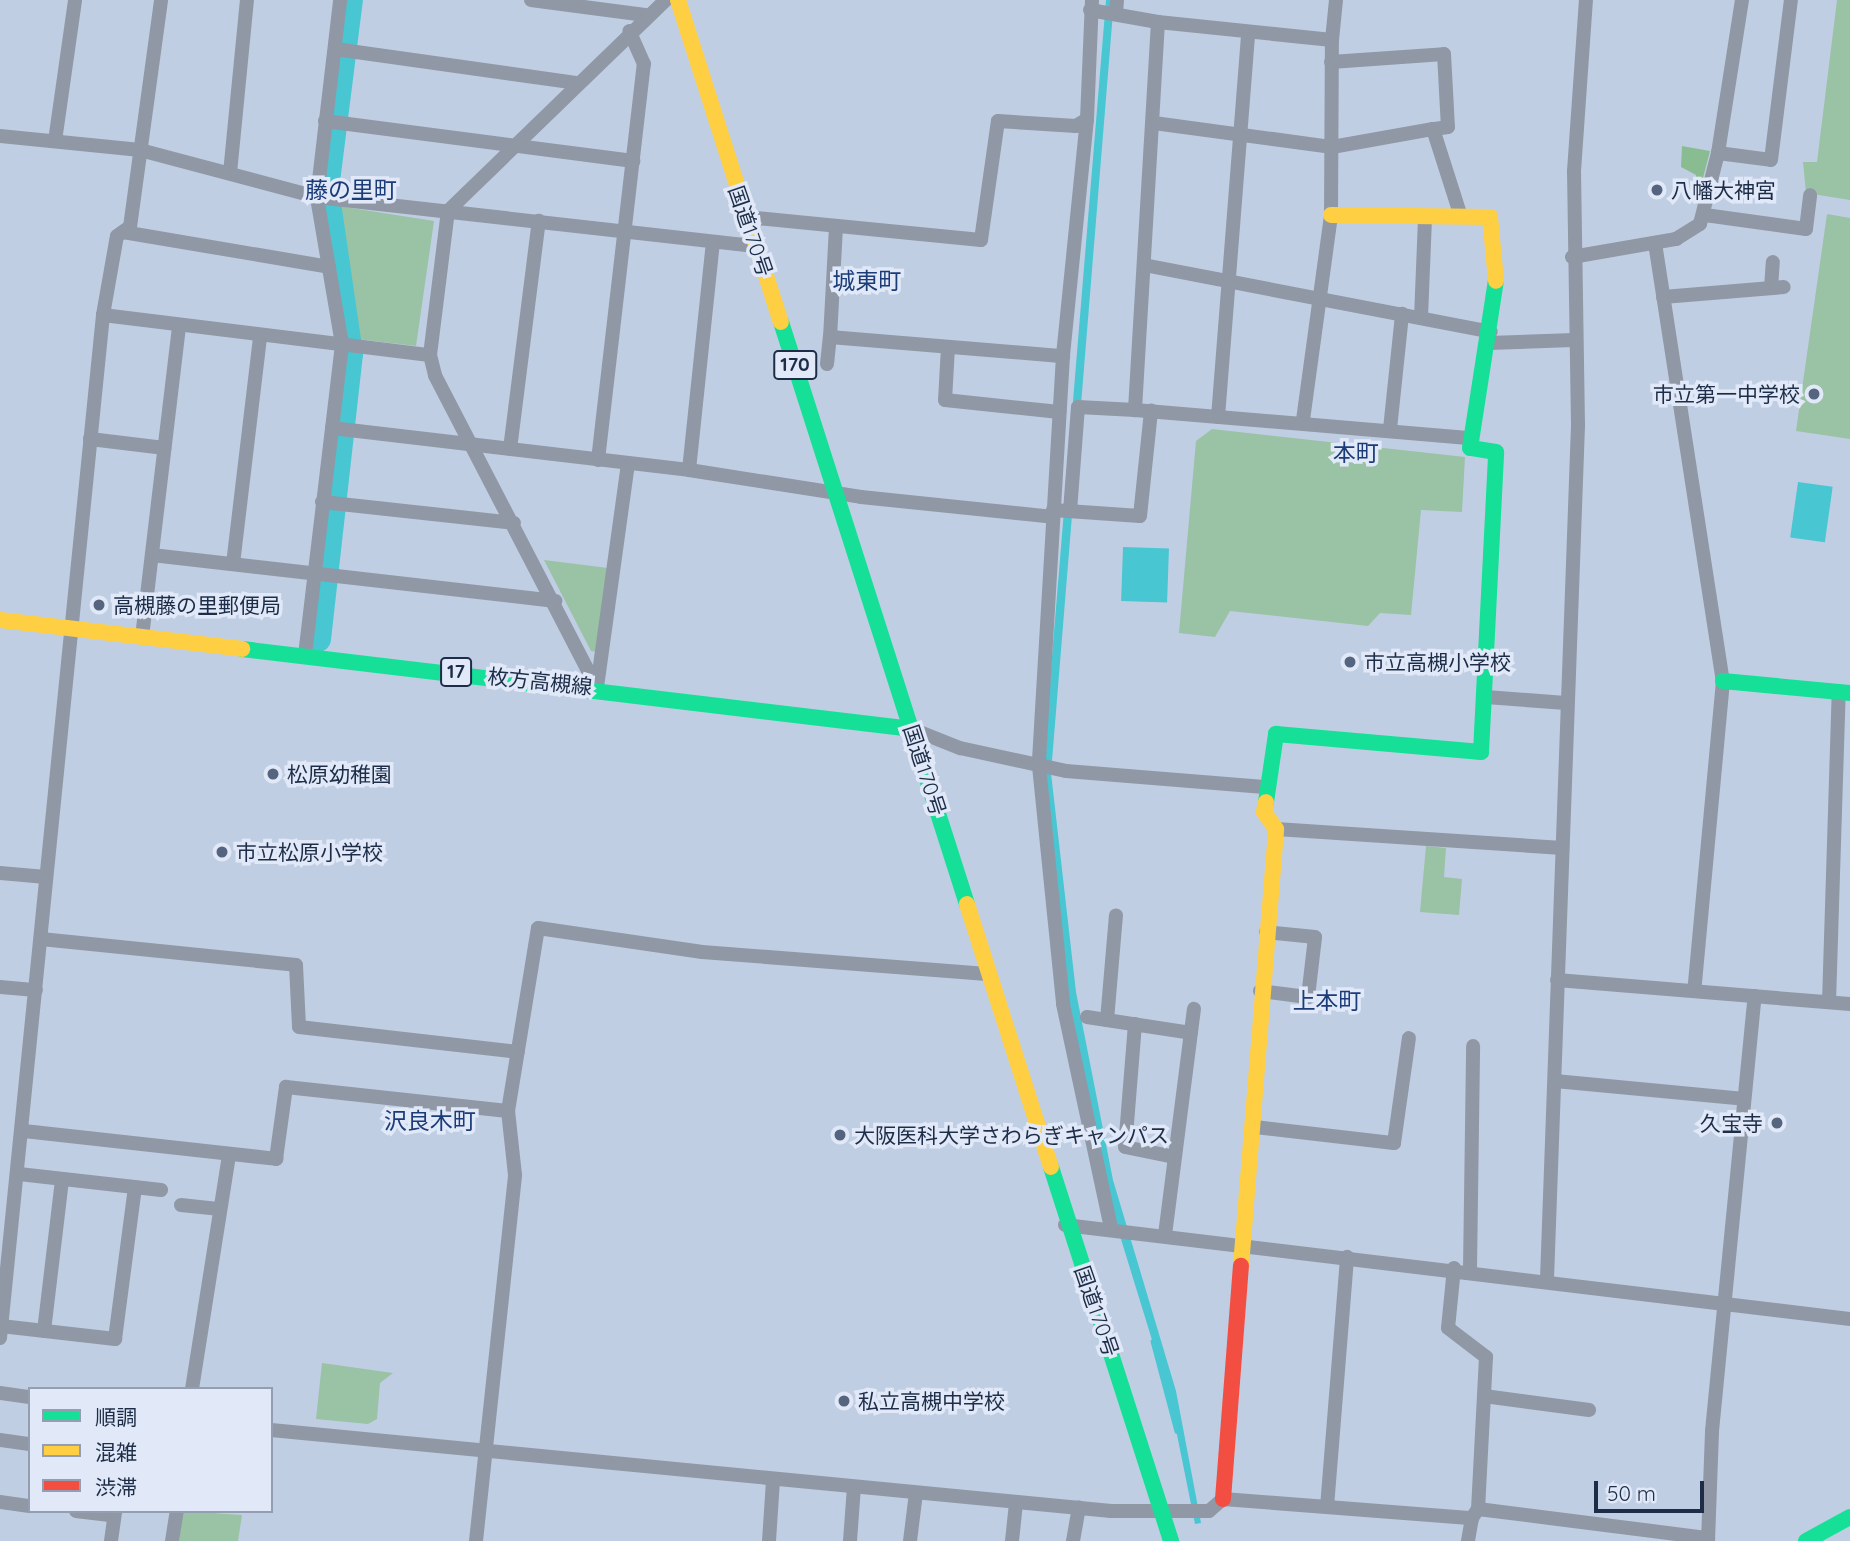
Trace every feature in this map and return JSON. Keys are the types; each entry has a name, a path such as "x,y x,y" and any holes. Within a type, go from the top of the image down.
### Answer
{"main road":[{"name":"国道170号","path":"678,0 990,974 1065,1225 1164,1511 1171,1541"},
{"path":"1223,1499 1247,1244 1262,1020 1260,991 1276,829 1264,812 1276,734 1480,752 1486,697 1496,452 1469,448 1497,286 1490,216 1331,215"},
{"name":"枚方高槻線","path":"0,620 597,688 912,729"},
{"path":"1723,681 1845,692"},
{"path":"1806,1541 1850,1517"}],"street":[{"path":"55,141 75,0"},
{"path":"135,1187 115,1339 44,1331 1,1332 6,1226 19,1174 24,1131 46,877 103,315 117,236 130,227 161,0"},
{"path":"230,173 247,0"},
{"path":"305,655 322,574 348,345 330,267 324,198 341,50 340,0"},
{"path":"531,0 645,15"},
{"path":"597,688 475,445 435,376 430,355 448,211 645,15 666,0"},
{"path":"1303,420 1331,215 1331,62 1336,0"},
{"path":"1547,1279 1578,425 1572,257 1586,0"},
{"path":"1572,257 1655,243 1685,235 1705,215 1718,153 1741,0 1735,0"},
{"path":"1718,153 1771,160 1791,0"},
{"path":"1119,1229 1063,1004 1039,766 1059,412 1087,119 1091,5 1117,7 1158,22 1248,34 1332,40"},
{"path":"1135,410 1158,22"},
{"path":"598,460 644,64 629,31"},
{"path":"1218,416 1248,34"},
{"path":"341,50 578,83"},
{"path":"1154,123 1241,138 1332,147 1448,127 1444,54 1331,62"},
{"path":"746,217 981,240 998,121 1076,126 1087,119"},
{"path":"331,122 633,161"},
{"path":"1433,129 1461,217"},
{"path":"0,136 141,149 324,198 757,246"},
{"path":"1705,215 1806,229 1810,195"},
{"path":"1421,318 1425,217"},
{"path":"510,449 538,221"},
{"path":"827,364 836,226"},
{"path":"123,232 330,267"},
{"path":"690,470 713,243"},
{"path":"1655,243 1723,681 1694,991"},
{"path":"1663,298 1777,288 1773,262"},
{"path":"1144,265 1230,284 1402,314 1490,337 1574,340"},
{"path":"1390,429 1402,314"},
{"path":"103,315 430,355"},
{"path":"142,637 179,326"},
{"path":"233,564 260,336"},
{"path":"830,337 1063,356"},
{"path":"948,347 945,400 1059,412"},
{"path":"1070,511 1078,407 1303,420 1471,438"},
{"path":"339,428 690,470 836,493 1053,513 1070,511 1140,516 1151,411"},
{"path":"90,439 164,448"},
{"path":"597,688 628,463"},
{"path":"330,503 514,523"},
{"path":"152,555 555,601"},
{"path":"1829,1002 1845,692"},
{"path":"1486,697 1566,703"},
{"path":"912,729 1039,766 1267,787"},
{"path":"1276,829 1562,848"},
{"path":"0,873 46,877"},
{"path":"1107,1020 1116,915"},
{"path":"476,1541 483,1452 515,1175 508,1111 538,928 702,952 990,974"},
{"path":"1260,991 1308,997 1315,937 1266,932"},
{"path":"41,939 296,965 299,1027 518,1052"},
{"path":"1557,980 1850,1004"},
{"path":"0,987 36,990"},
{"path":"273,1430 1079,1508 1197,1511 1223,1499 1475,1514 1708,1539 1724,1305 1755,996"},
{"path":"1165,1234 1194,1009"},
{"path":"1087,1017 1191,1033"},
{"path":"1135,1024 1125,1147 1174,1157"},
{"path":"1255,1127 1394,1143 1409,1038"},
{"path":"1470,1270 1472,1046"},
{"path":"1555,1081 1744,1099"},
{"path":"24,1131 276,1159 286,1087 508,1111"},
{"path":"192,1387 218,1209 229,1155"},
{"path":"19,1174 161,1190"},
{"path":"44,1331 62,1179"},
{"path":"181,1205 218,1209"},
{"path":"1065,1225 1165,1234 1547,1279 1553,1285 1850,1319"},
{"path":"1327,1507 1347,1257"},
{"path":"1454,1268 1448,1328 1486,1357 1475,1514 1468,1541"},
{"path":"0,1393 28,1397"},
{"path":"1484,1396 1589,1410"},
{"path":"0,1440 28,1444"},
{"path":"769,1541 773,1480"},
{"path":"850,1541 855,1488"},
{"path":"910,1541 916,1493"},
{"path":"0,1502 28,1506"},
{"path":"1012,1541 1016,1503"},
{"path":"1073,1541 1079,1508"},
{"path":"172,1541 177,1513"},
{"path":"111,1541 115,1514"}],"green space":[{"path":"1837,0 1850,0 1850,200 1806,193 1803,162 1817,162"},
{"path":"1682,146 1710,151 1696,205 1696,175 1681,167"},
{"path":"332,205 434,221 416,346 357,339"},
{"path":"1827,214 1850,218 1850,439 1796,431"},
{"path":"1212,429 1465,457 1462,512 1421,510 1411,615 1380,613 1368,626 1230,611 1215,637 1179,633 1196,441"},
{"path":"544,560 608,568 598,652 591,651"},
{"path":"1426,846 1446,848 1444,877 1462,879 1459,915 1420,912"},
{"path":"322,1363 393,1373 380,1383 377,1419 368,1424 316,1419"},
{"path":"183,1513 242,1515 238,1541 179,1541"}],"water":[{"path":"1106,0 1114,0 1051,773 1076,992 1113,1180 1176,1391 1201,1523 1195,1524 1169,1395 1116,1223 1069,1001 1042,778"},
{"path":"1798,482 1833,487 1825,542 1790,537"},
{"path":"1123,547 1169,549 1167,603 1121,601"}],"waterway":[{"path":"318,639 350,354 326,189 350,0"},
{"path":"1153,1341 1177,1431"}],"traffic: fast":[{"path":"1266,802 1276,734 1481,752 1496,452 1470,448 1496,281"},
{"path":"781,322 967,904"},
{"path":"242,649 912,729"},
{"path":"1723,681 1850,693"},
{"path":"1051,1167 1171,1541"},
{"path":"1806,1541 1850,1517"}],"traffic: slow":[{"path":"678,0 781,322"},
{"path":"1331,215 1490,217 1496,281"},
{"path":"0,620 242,649"},
{"path":"1241,1266 1276,829 1264,812 1266,802"},
{"path":"967,904 1051,1167"}],"traffic: jam":[{"path":"1223,1499 1241,1266"}],"place":[{"name":"八幡大神宮","path":"1657,190"},
{"name":"市立第一中学校","path":"1814,394"},
{"name":"高槻藤の里郵便局","path":"99,605"},
{"name":"市立高槻小学校","path":"1350,662"},
{"name":"松原幼稚園","path":"273,774"},
{"name":"市立松原小学校","path":"222,852"},
{"name":"久宝寺","path":"1777,1123"},
{"name":"大阪医科大学さわらぎキャンパス","path":"840,1135"},
{"name":"私立高槻中学校","path":"844,1401"}],"district":[{"name":"藤の里町","path":"351,190"},
{"name":"城東町","path":"867,281"},
{"name":"本町","path":"1356,453"},
{"name":"上本町","path":"1327,1001"},
{"name":"沢良木町","path":"430,1121"}]}
